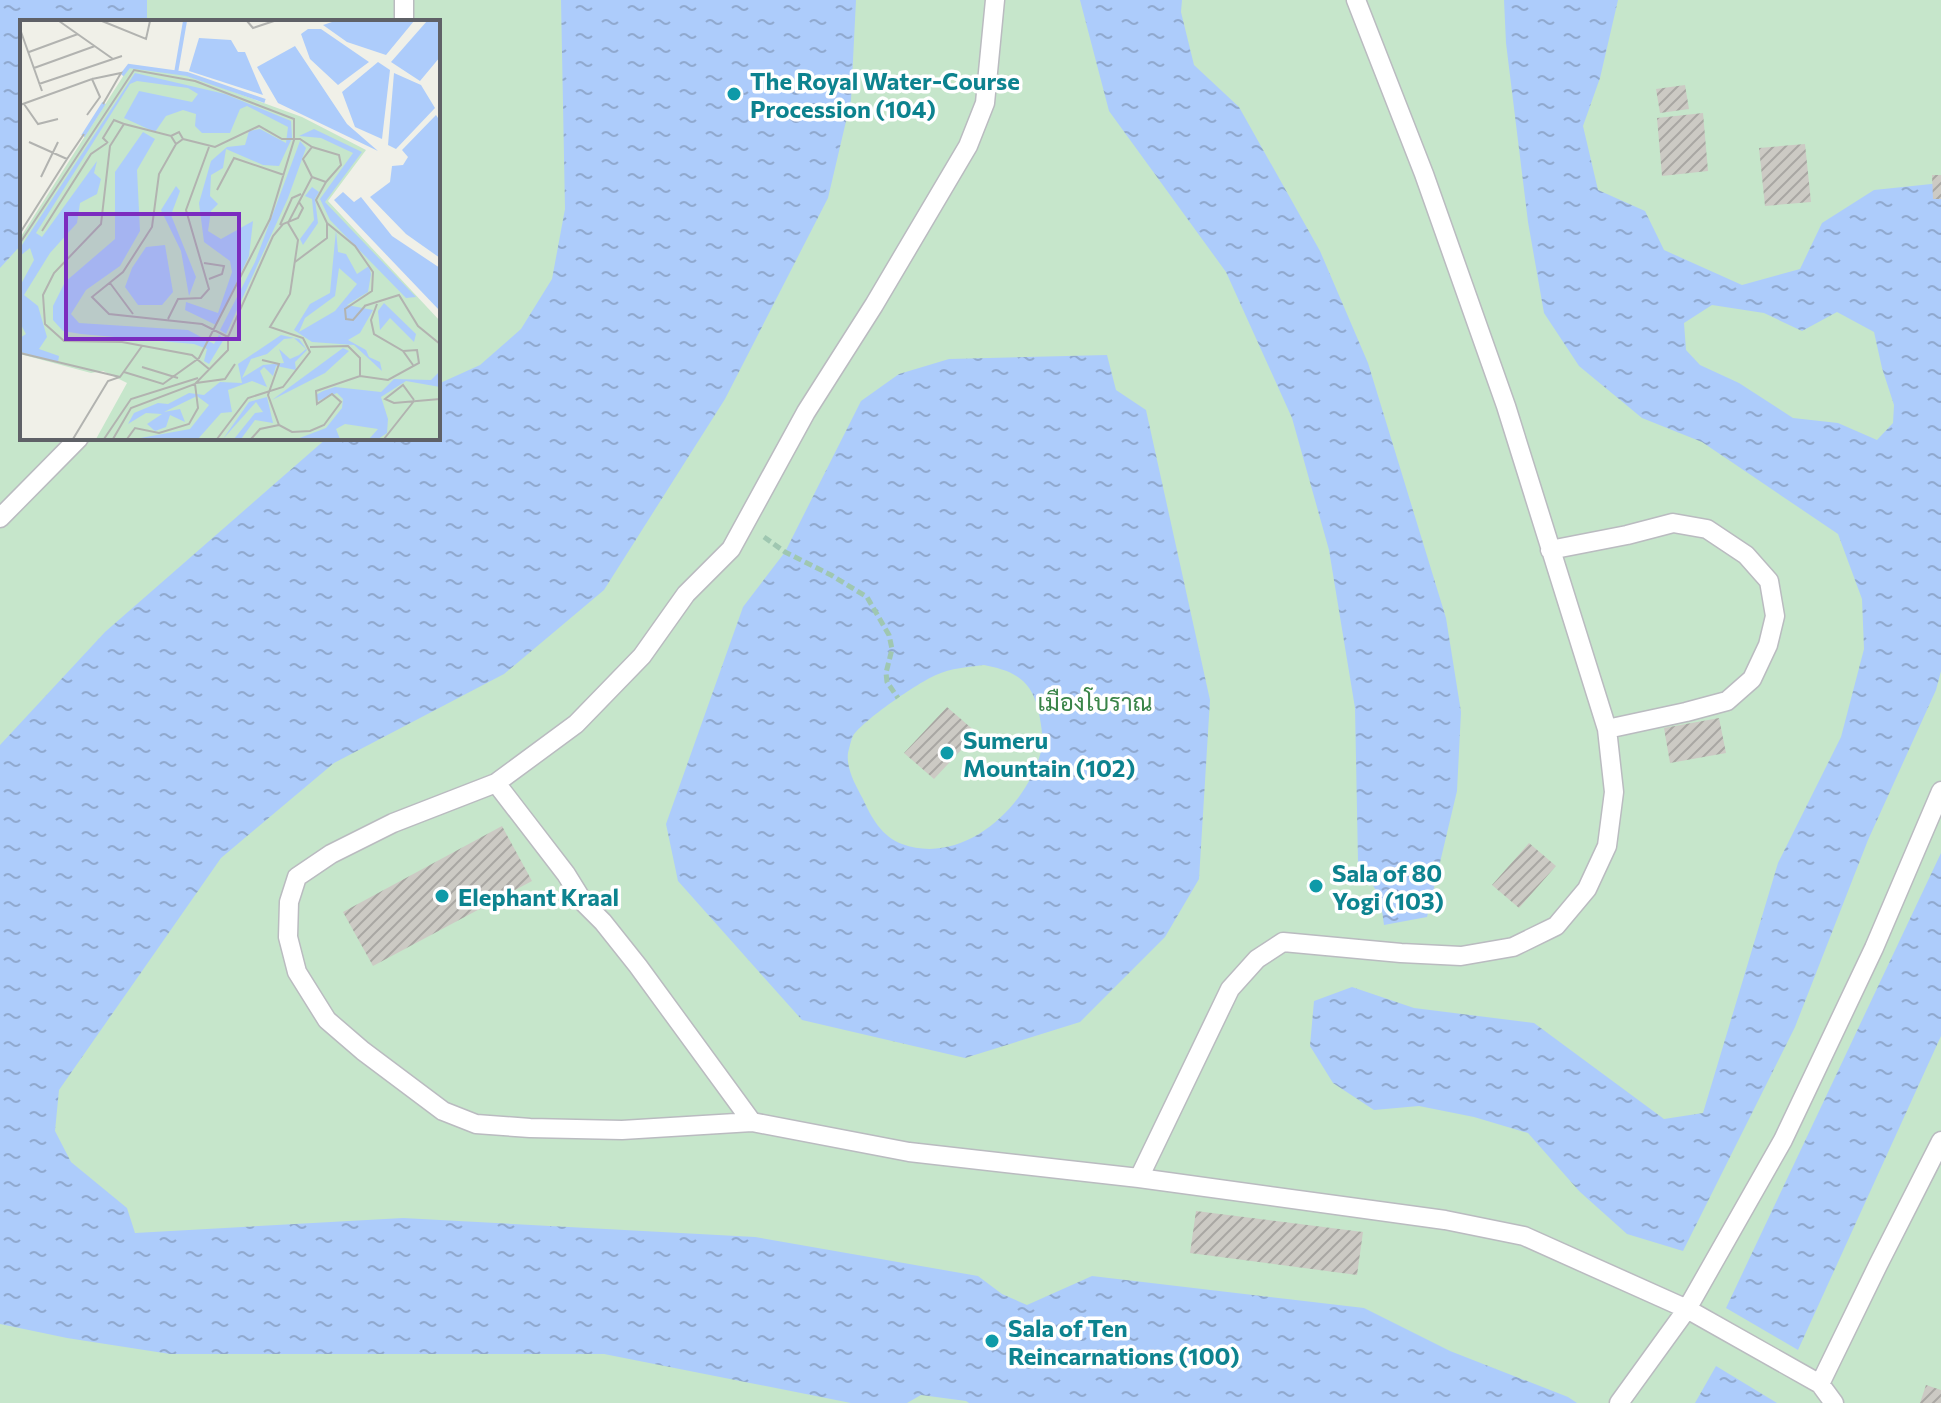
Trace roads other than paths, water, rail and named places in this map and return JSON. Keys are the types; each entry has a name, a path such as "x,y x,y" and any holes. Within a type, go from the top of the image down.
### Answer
{"lane":[{"path":"995,0 985,103 968,146 874,305 806,412 731,549 686,594 642,656 576,724 496,783 393,823 331,854 297,877 289,902 288,937 297,972 327,1020 363,1051 443,1111 476,1124 622,1130 752,1122 909,1152 1139,1178 1445,1220 1524,1236 1687,1309 1820,1384 1834,1403"},
{"path":"1139,1178 1230,989 1257,959 1283,942 1461,956 1513,947 1556,926 1587,889 1607,846 1614,792 1607,729 1501,391 1424,174 1356,0"},
{"path":"0,518 77,440"},
{"path":"1550,550 1673,523 1707,529 1746,555 1769,581 1775,616 1768,645 1752,679 1727,701 1607,729"},
{"path":"496,783 566,874 584,903 638,966 752,1122"},
{"path":"1619,1403 1687,1309 1783,1140 1874,948 1941,791"},
{"path":"1820,1384 1941,1141"}],"water":[{"path":"0,0 147,0 147,20 20,20 20,246 0,268"},
{"path":"561,0 856,0 851,100 828,198 725,399 604,590 504,674 334,763 221,858 59,1090 55,1131 71,1162 127,1208 135,1233 403,1218 755,1237 978,1276 1002,1294 1027,1305 1092,1276 1364,1308 1450,1351 1577,1403 969,1403 921,1395 907,1403 851,1403 604,1354 170,1354 0,1324 0,745 105,632 325,440 440,440 440,383 480,365 521,329 552,279 565,209"},
{"path":"1080,0 1182,0 1181,12 1194,65 1239,107 1320,251 1368,363 1446,618 1461,712 1457,791 1427,917 1384,925 1380,897 1358,861 1355,708 1329,550 1292,418 1226,272 1109,111"},
{"path":"1504,0 1618,0 1600,78 1583,126 1598,190 1645,211 1664,250 1742,285 1800,269 1822,223 1874,190 1941,183 1941,671 1936,690 1868,840 1795,1027 1683,1251 1627,1234 1579,1191 1528,1133 1474,1117 1419,1106 1374,1110 1333,1083 1310,1046 1314,1001 1352,987 1414,1008 1534,1023 1664,1119 1703,1113 1778,863 1841,737 1864,649 1862,599 1838,534 1702,442 1642,418 1579,366 1544,313 1528,222 1506,43","holes":["1712,305 1764,313 1802,331 1837,312 1874,332 1894,405 1893,423 1877,440 1838,423 1793,418 1739,383 1700,365 1686,350 1684,323"]},
{"path":"1107,355 1116,390 1146,410 1210,700 1199,879 1165,937 1080,1022 965,1058 802,1020 678,881 666,824 743,607 785,552 861,401 899,374 949,359","holes":["984,665 1005,670 1019,678 1034,698 1042,741 1032,776 1005,813 968,840 947,847 924,849 895,841 874,819 852,777 848,753 853,736 879,712 928,679 954,669"]},
{"path":"1941,853 1941,1036 1798,1350 1726,1308"},
{"path":"1716,1366 1777,1403 1695,1403"}],"place":[{"name":"The Royal Water-Course Procession (104)","path":"734,94"},
{"name":"Sumeru Mountain (102)","path":"947,753"},
{"name":"Sala of 80 Yogi (103)","path":"1316,886"},
{"name":"Elephant Kraal","path":"442,896"},
{"name":"Sala of Ten Reincarnations (100)","path":"992,1341"}],"park label":[{"name":"เมืองโบราณ","path":"1095,701"}]}
